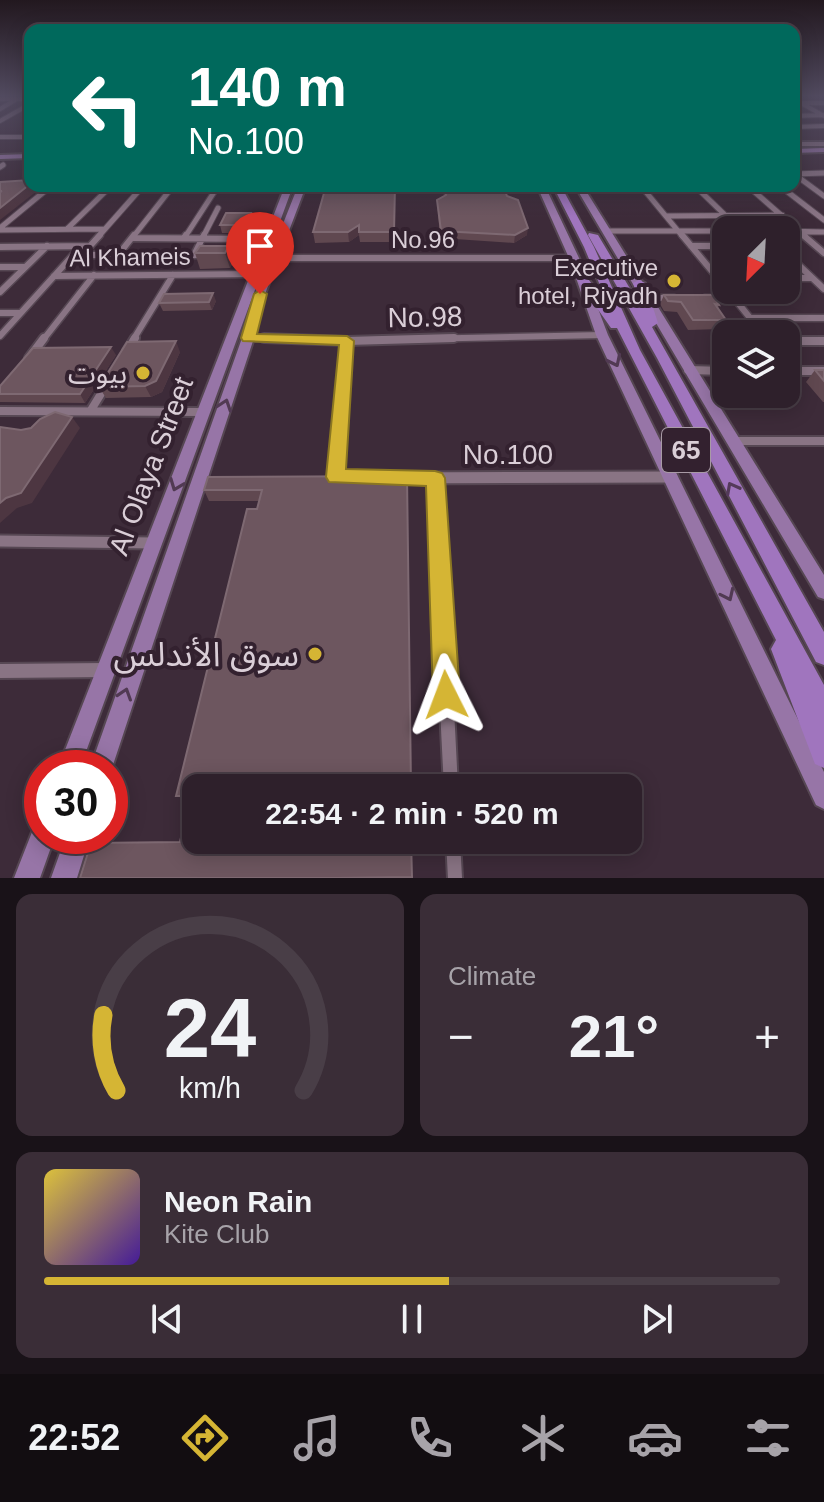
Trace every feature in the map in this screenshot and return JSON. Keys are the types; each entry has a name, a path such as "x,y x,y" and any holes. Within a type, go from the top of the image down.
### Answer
{"highway":[{"name":"65","path":"550,192 589,247 633,350 824,709"},
{"name":"65","path":"569,192 664,358 824,654"},
{"path":"579,274 633,350"},
{"path":"639,283 664,358"},
{"path":"774,564 824,631"},
{"path":"783,632 780,643 824,755"}],"main road":[{"path":"800,148 824,148"},
{"path":"1,162 24,159"},
{"name":"Al Olaya Street","path":"76,750 287,192"},
{"name":"Al Olaya Street","path":"107,750 172,554 207,479 266,279 300,192"},
{"path":"549,192 602,335 673,477 824,797"},
{"path":"584,192 670,332 688,370 824,591"},
{"path":"247,295 254,277 260,273 266,279"},
{"path":"146,563 139,591 145,593 151,590 172,554"},
{"path":"27,878 36,854"},
{"path":"64,878 72,854"}],"street":[{"path":"0,137 24,137"},
{"path":"800,174 824,173"},
{"path":"800,178 823,195"},
{"path":"0,229 44,192"},
{"path":"67,229 105,192"},
{"path":"0,247 90,246 138,192"},
{"path":"118,255 168,192"},
{"path":"184,238 214,192"},
{"path":"646,192 712,268"},
{"path":"701,192 725,215"},
{"path":"755,192 782,215"},
{"path":"788,192 824,220"},
{"path":"194,255 218,208"},
{"path":"666,216 782,215"},
{"path":"0,229 105,229"},
{"path":"607,231 712,231"},
{"path":"800,231 824,232"},
{"path":"800,232 824,253"},
{"path":"133,238 268,239"},
{"path":"0,292 47,246"},
{"path":"0,336 81,246"},
{"path":"691,246 712,246"},
{"path":"73,255 262,255"},
{"name":"No.96","path":"274,258 574,258"},
{"path":"800,266 824,289"},
{"path":"0,267 24,267"},
{"name":"Al Khameis","path":"54,276 254,274"},
{"path":"21,369 94,275"},
{"path":"123,356 173,275"},
{"path":"800,278 812,278"},
{"path":"649,298 677,298"},
{"path":"691,298 712,298"},
{"path":"738,304 751,318 824,318"},
{"path":"0,313 20,313"},
{"name":"No.98","path":"248,338 347,341 602,335"},
{"path":"336,477 347,341"},
{"path":"800,341 824,341"},
{"path":"91,410 115,370"},
{"path":"688,370 712,371"},
{"path":"800,371 824,371"},
{"path":"0,412 204,412"},
{"path":"732,441 824,441"},
{"path":"321,477 350,477"},
{"name":"No.100","path":"379,478 673,477"},
{"path":"435,478 450,774"},
{"path":"0,541 153,543"},
{"path":"0,671 107,670"},
{"path":"454,854 455,878"}],"building":[{"path":"24,180 24,189 0,208 2,191 0,182"},
{"path":"324,192 395,192 394,232 359,232 359,225 348,232 313,232"},
{"path":"445,192 505,192 507,196 518,200 528,228 515,235 441,231 437,200 446,195"},
{"path":"226,213 251,213 246,225 220,225"},
{"path":"200,246 229,246 225,253 195,253"},
{"path":"213,293 209,302 159,303 164,294"},
{"path":"664,295 712,295 712,304 726,320 693,320 681,302 668,301"},
{"path":"176,341 156,381 145,386 99,387 127,342"},
{"path":"111,347 80,394 0,394 0,386 33,348"},
{"path":"815,370 824,370 824,381"},
{"path":"55,412 72,417 21,493 0,503 0,427 31,428 40,419"},
{"name":"سوق الأندلس","path":"407,476 411,774 182,774 182,796 176,796 247,509 257,509 262,490 204,490 208,477"},
{"name":"سوق الأندلس","path":"182,833 182,854 411,854 412,877 80,878 88,854 128,854 128,843 180,842"}],"place":[{"name":"Executive hotel, Riyadh","path":"674,281"},
{"name":"بيوت","path":"143,373"},
{"name":"سوق الأندلس","path":"315,654"}],"route":[{"path":"260,294 248,338 347,341 336,477 435,478 446,695"}]}
